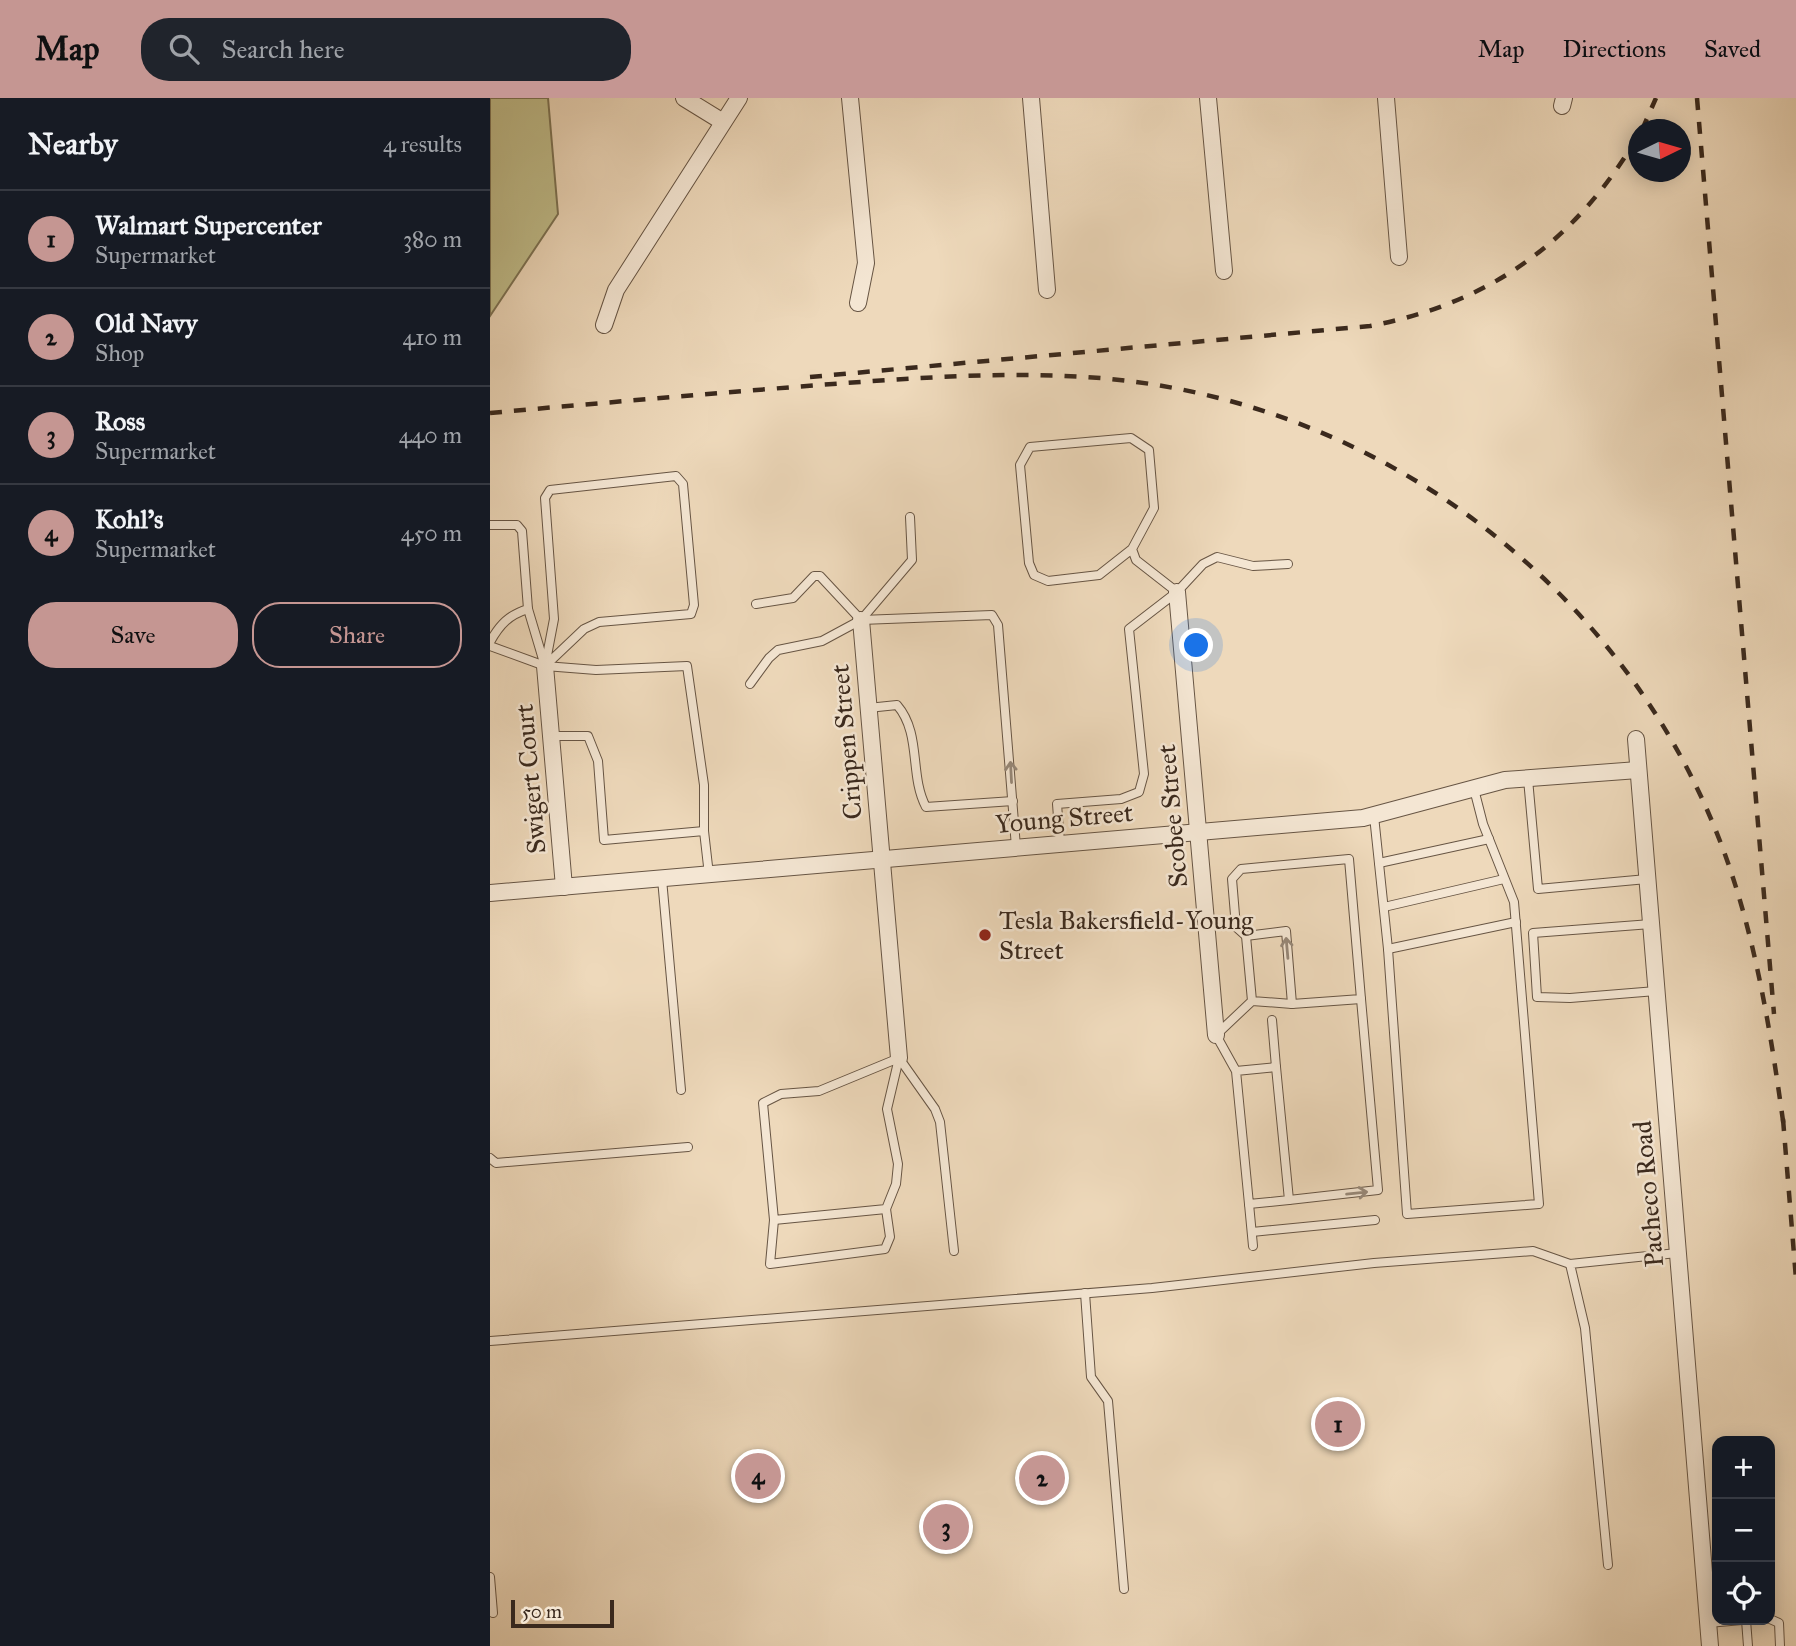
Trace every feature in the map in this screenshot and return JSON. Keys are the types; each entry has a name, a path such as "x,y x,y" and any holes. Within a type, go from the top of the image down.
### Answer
{"street":[{"path":"684,98 723,122"},
{"path":"604,325 616,290 739,98"},
{"path":"850,98 866,263 859,303"},
{"path":"1031,98 1047,290"},
{"path":"1208,98 1224,271"},
{"path":"1386,98 1399,257"},
{"name":"Scobee Street","path":"1177,592 1216,1035"},
{"name":"Crippen Street","path":"860,620 899,1058"},
{"name":"Swigert Court","path":"545,666 564,887"},
{"name":"Pacheco Road","path":"1636,739 1710,1646"},
{"name":"Young Street","path":"490,893 1374,816 1474,789 1528,779 1638,770"}],"lane":[{"path":"1131,438 1142,443 1149,450 1154,508 1132,549 1099,575 1048,581 1034,575 1028,563 1020,465 1023,454 1030,447 1131,438"},
{"path":"676,476 683,484 694,605 691,614 599,622 584,629 545,666 554,619 545,498 550,490 676,476"},
{"path":"750,684 778,650 822,641 860,620 912,559 910,517"},
{"path":"490,525 517,525 522,531 528,609 545,666"},
{"path":"1132,549 1136,559 1177,592"},
{"path":"1060,843 1057,804 1121,799 1139,792 1143,774 1129,629 1177,592 1203,564 1217,557 1253,566 1288,565"},
{"path":"756,604 793,598 814,576 820,576 860,620 992,615 998,625 1010,743 1016,847"},
{"path":"528,609 514,613 500,625 490,644 545,666 596,670 687,666 704,785 704,831 709,875"},
{"path":"868,708 897,705 905,715 913,736 920,796 926,807 1013,801"},
{"path":"551,736 588,736 598,761 604,841 704,831"},
{"path":"1528,779 1538,889 1647,879"},
{"path":"1374,816 1388,949 1407,1214 1539,1204 1514,902 1489,839 1474,789"},
{"path":"1379,863 1489,839"},
{"path":"1249,1204 1378,1191 1349,859 1241,869 1232,879 1236,927 1246,936 1252,1001"},
{"path":"662,878 681,1090"},
{"path":"1384,907 1504,879"},
{"path":"1388,949 1516,922"},
{"path":"1651,924 1533,933 1536,997 1570,998 1656,991"},
{"path":"1246,936 1286,931 1292,1004"},
{"path":"1253,1246 1236,1071 1216,1035 1252,1001 1292,1004 1361,999"},
{"path":"1272,1020 1289,1200"},
{"path":"899,1058 887,1109 898,1164 896,1184 886,1209 890,1237 885,1249 771,1264 774,1220 763,1103 781,1094 818,1091 899,1058"},
{"path":"899,1058 935,1109 940,1122 954,1251"},
{"path":"1236,1071 1276,1067"},
{"path":"490,1158 496,1163 688,1147"},
{"path":"774,1220 886,1209"},
{"path":"1252,1232 1376,1220"},
{"path":"490,1341 1086,1293 1361,1265 1533,1251 1570,1264 1677,1253"},
{"path":"1570,1264 1585,1328 1608,1565"},
{"path":"1086,1293 1091,1377 1108,1401 1124,1589"},
{"path":"490,1577 493,1613"},
{"path":"1775,1621 1779,1623 1780,1646"},
{"path":"1708,1623 1712,1623"},
{"path":"1745,1625 1748,1646"}],"shaded area":[{"path":"490,98 548,98 558,214 490,316"}],"railway":[{"path":"1647,119 1656,98"},
{"path":"1697,98 1774,1014"},
{"path":"810,377 1370,326 1414,316 1492,283 1526,262 1558,236 1587,207 1628,151"},
{"path":"490,413 891,380 1001,375 1075,376 1111,379 1212,396 1309,428 1400,472 1484,527 1560,594 1626,671 1680,756 1723,849 1745,917 1768,1022 1784,1128"},
{"path":"1783,1119 1796,1279"}],"place":[{"name":"Tesla Bakersfield-Young Street","path":"985,935"},
{"name":"Walmart Supercenter","path":"1338,1424"},
{"name":"Kohl's","path":"758,1476"},
{"name":"Old Navy","path":"1042,1478"},
{"name":"Ross","path":"946,1527"}]}
